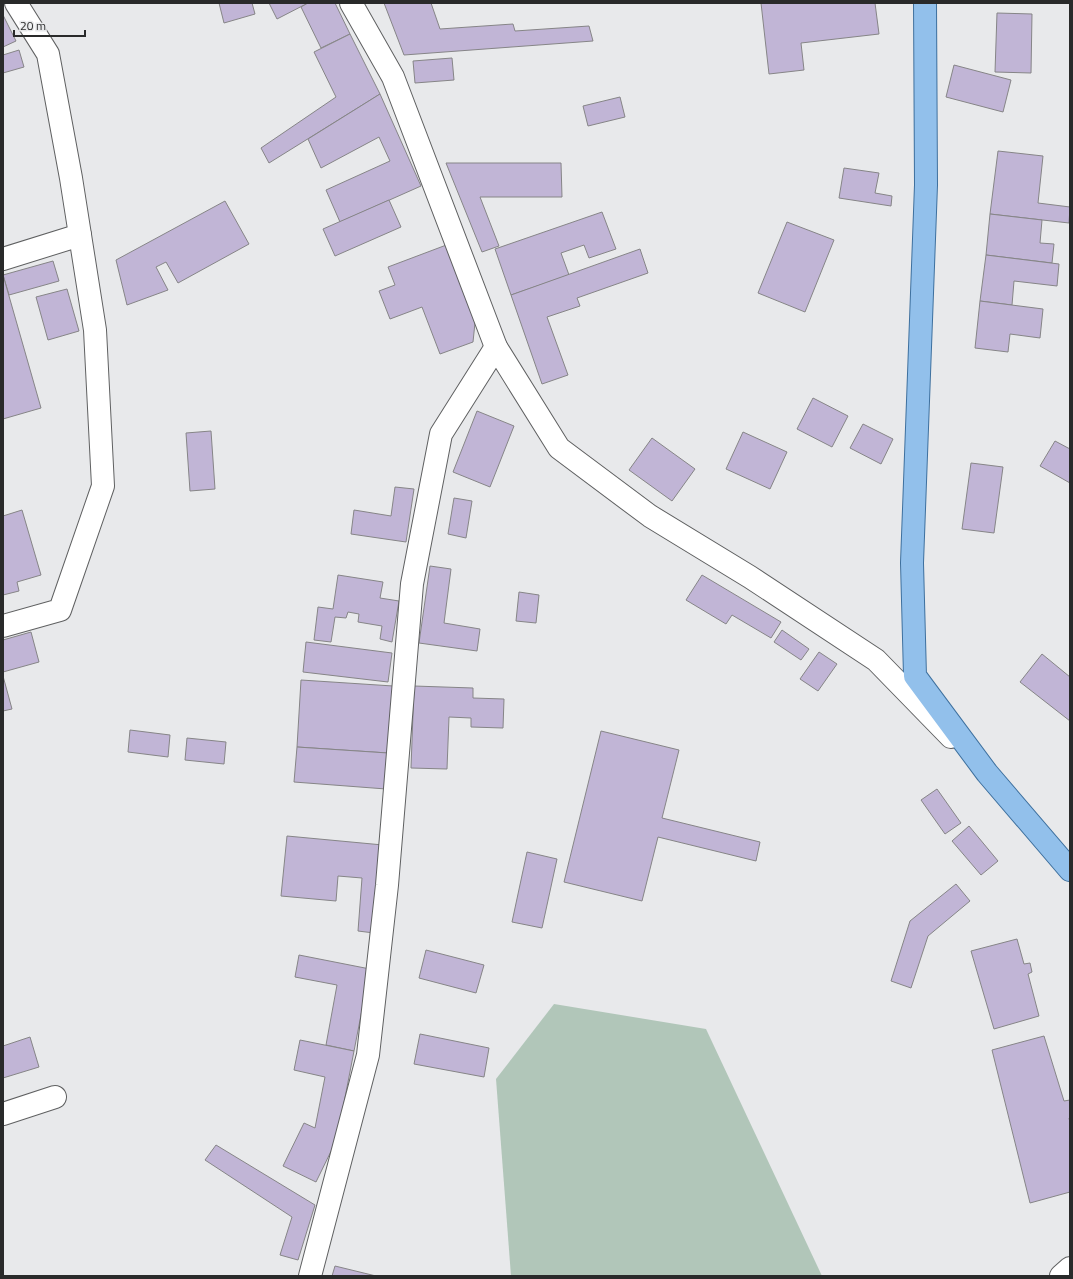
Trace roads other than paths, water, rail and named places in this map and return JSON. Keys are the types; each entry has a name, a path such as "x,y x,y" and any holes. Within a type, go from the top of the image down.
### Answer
{"main road":[{"path":"924,3 926,186 912,563 915,676 987,773 1070,870"}],"street":[{"path":"3,626 60,610 103,486 95,330 48,54 16,3"},
{"path":"351,3 393,77 496,346 559,448 650,516 750,577 876,660 987,773"},
{"path":"3,259 80,235"},
{"path":"310,1276 368,1055 387,885 412,584 441,434 496,346"},
{"path":"3,1114 55,1097"},
{"path":"1061,1276 1070,1268"}]}
